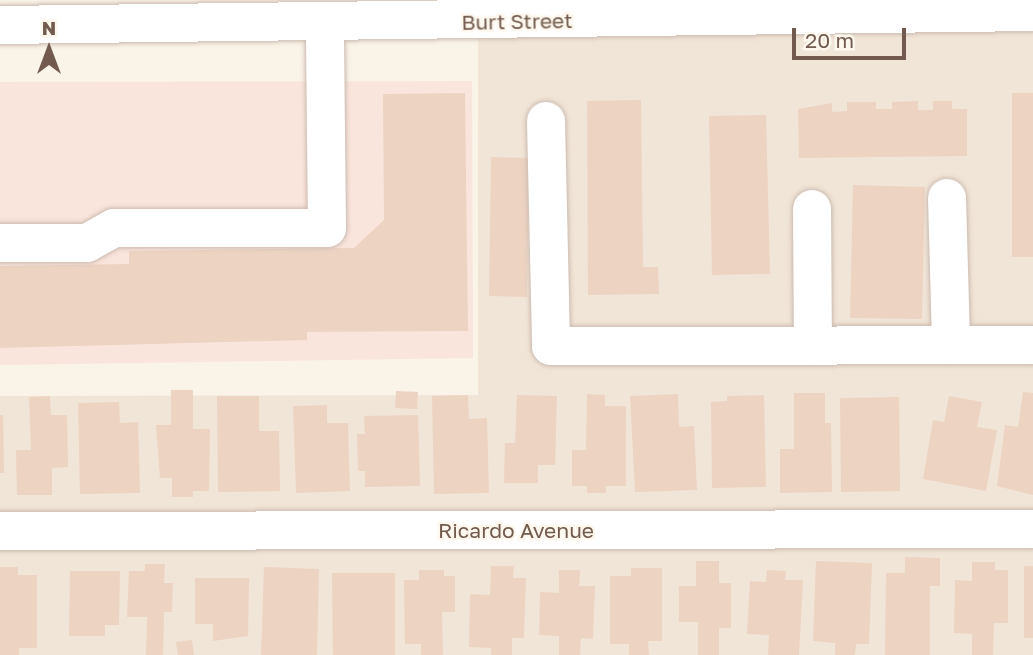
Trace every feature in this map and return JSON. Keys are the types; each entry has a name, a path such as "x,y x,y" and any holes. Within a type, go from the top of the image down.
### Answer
{"street":[{"name":"Burt Street","path":"0,25 150,12 326,22 507,10 1033,12"},
{"path":"0,243 87,243 114,228 327,228 326,22"},
{"path":"546,121 551,346 1033,345"},
{"path":"947,198 951,345"},
{"path":"812,209 813,346"},
{"name":"Ricardo Avenue","path":"0,531 1033,529"}],"shaded area":[{"path":"478,0 1033,0 1033,655 0,655 0,396 478,395"},
{"path":"472,81 473,358 0,365 0,82"}],"building":[{"path":"465,93 468,331 307,332 307,340 0,348 0,266 129,264 129,251 354,248 384,220 383,94"},
{"path":"1012,93 1033,93 1033,257 1012,257"},
{"path":"641,100 643,267 658,267 659,294 588,295 587,101"},
{"path":"918,101 918,110 933,110 933,101 952,101 952,109 967,109 967,156 799,158 798,109 832,103 832,112 847,111 847,102 876,102 876,109 892,109 892,102"},
{"path":"766,115 770,274 712,275 709,116"},
{"path":"491,157 529,158 527,297 489,296"},
{"path":"853,185 925,187 922,319 850,318"},
{"path":"171,390 193,390 193,429 210,429 209,491 193,491 193,497 172,497 172,478 160,478 156,425 171,425"},
{"path":"396,391 418,392 417,409 395,408"},
{"path":"1023,392 1033,393 1033,495 997,486 1005,425 1018,427"},
{"path":"794,393 825,393 825,423 831,423 832,492 780,493 780,449 794,449"},
{"path":"587,394 605,395 605,406 626,406 626,486 606,486 606,493 587,493 587,486 572,486 572,450 586,450"},
{"path":"678,394 679,427 694,426 697,490 635,492 630,396"},
{"path":"468,395 469,419 487,418 489,493 434,494 432,396"},
{"path":"517,395 557,396 555,465 538,465 538,483 504,483 505,443 515,443"},
{"path":"764,395 766,487 712,488 711,402 727,401 727,396"},
{"path":"50,396 51,415 67,415 68,467 52,468 52,495 17,495 16,450 31,450 29,397"},
{"path":"217,396 259,396 259,431 279,431 280,491 218,492"},
{"path":"949,396 982,402 977,427 997,430 986,491 923,479 933,420 944,422"},
{"path":"899,397 900,491 841,492 840,398"},
{"path":"119,402 120,423 138,422 140,493 80,494 78,403"},
{"path":"327,405 327,423 348,423 350,491 296,493 293,406"},
{"path":"0,415 3,415 4,473 0,473"},
{"path":"418,415 420,486 365,487 365,471 358,471 357,434 365,434 364,416"},
{"path":"905,557 940,558 940,586 930,586 930,655 885,655 886,573 905,573"},
{"path":"696,561 719,561 719,583 731,583 731,628 719,628 719,655 698,655 698,622 679,622 679,586 696,586"},
{"path":"816,561 872,563 869,644 856,644 855,655 835,655 835,643 813,641"},
{"path":"972,562 995,562 995,570 1008,570 1008,623 994,623 993,655 972,655 972,634 954,633 955,580 972,581"},
{"path":"145,564 165,564 164,583 173,583 172,612 164,612 163,655 146,655 147,617 127,617 129,571 145,571"},
{"path":"491,566 514,566 513,578 526,578 524,638 512,638 512,655 491,655 491,648 469,647 470,594 490,595"},
{"path":"1024,566 1033,566 1033,638 1024,638"},
{"path":"0,567 18,567 18,575 37,575 37,648 19,648 19,655 0,655"},
{"path":"264,567 319,569 317,655 261,655"},
{"path":"631,568 662,568 662,641 648,641 649,655 629,655 629,644 610,644 610,576 631,576"},
{"path":"419,570 444,570 444,576 455,576 455,612 442,612 443,655 421,655 421,644 405,644 404,580 419,580"},
{"path":"559,570 580,570 579,586 595,586 593,639 581,638 580,655 559,655 559,636 539,635 540,592 559,593"},
{"path":"767,570 786,571 785,580 803,580 799,655 768,655 769,635 747,634 750,581 766,582"},
{"path":"70,571 120,571 119,625 105,625 105,636 69,636"},
{"path":"332,573 395,573 395,655 333,655"},
{"path":"195,578 249,578 248,636 213,641 213,624 195,624"},
{"path":"192,640 194,655 178,655 176,642"}]}
